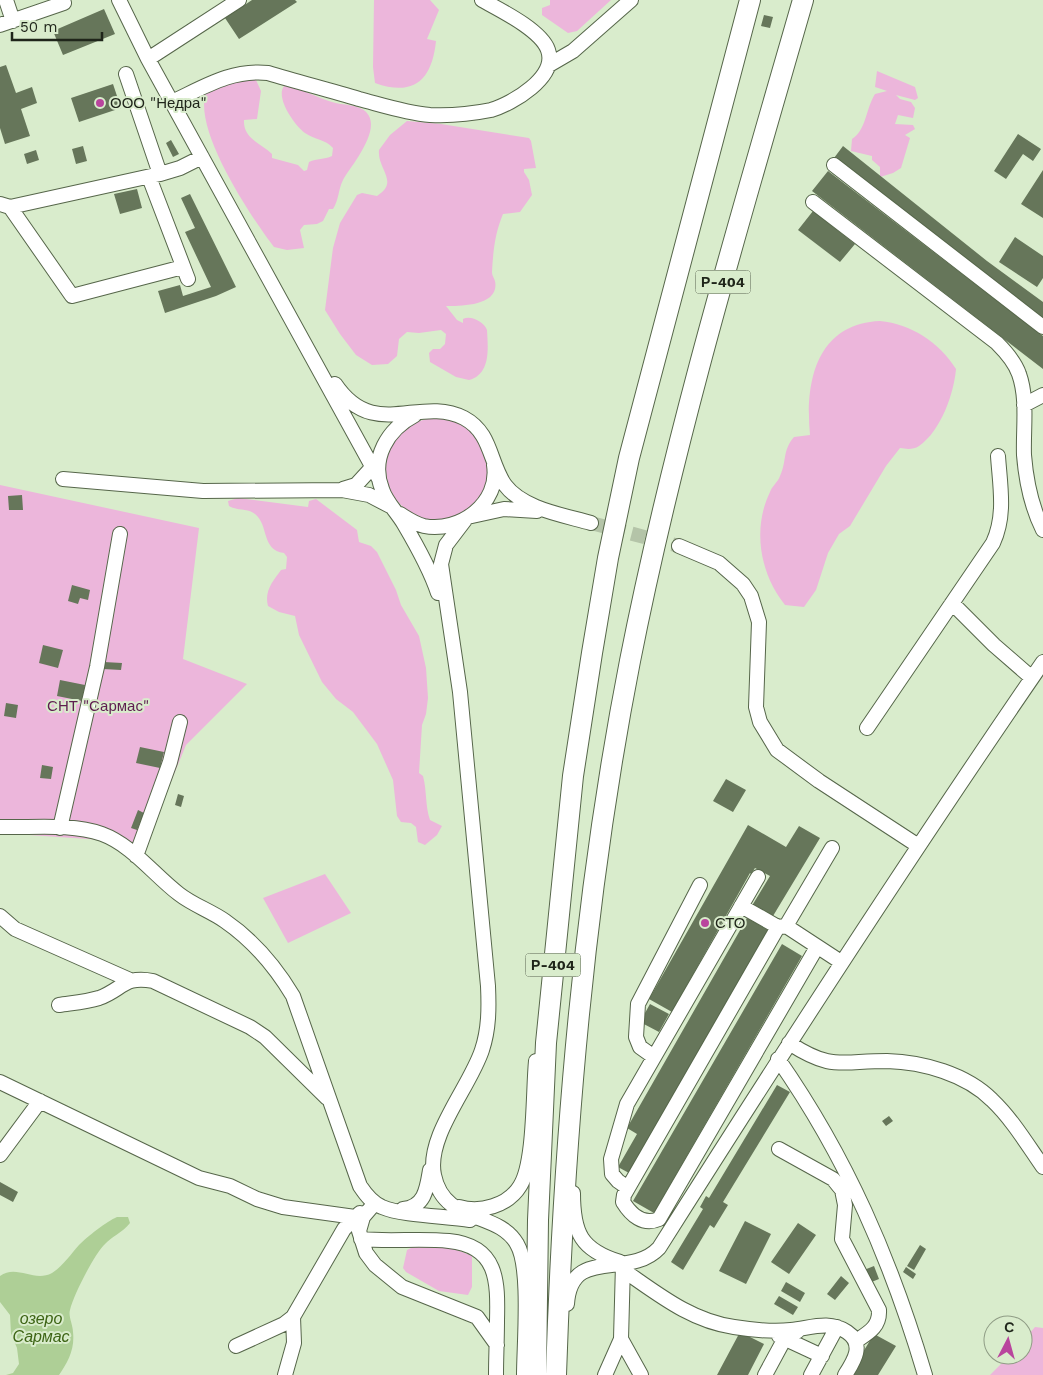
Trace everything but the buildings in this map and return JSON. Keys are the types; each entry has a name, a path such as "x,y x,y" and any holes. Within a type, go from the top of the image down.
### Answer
{"highway":[{"name":"Р-404","path":"536,1375 541,1122 555,937 573,776 618,505 656,352 750,0"},
{"name":"Р-404","path":"556,1375 568,1132 588,941 610,778 630,663 650,565 729,257 803,0"}],"street":[{"path":"6,0 7,23 64,3 62,0"},
{"path":"118,0 148,59 377,468 382,489 426,563 449,624"},
{"path":"148,59 239,0"},
{"path":"172,102 223,77 253,72 268,73 393,108 429,115 458,115 492,110 519,98 544,76 549,65 548,49 538,36 514,18 482,0"},
{"path":"506,0 514,18"},
{"path":"549,65 573,51 631,0"},
{"path":"126,74 154,175 185,273 72,296 5,205 154,175 180,168 202,156"},
{"path":"834,166 1043,327"},
{"path":"813,202 998,342 1009,356 1020,375 1024,405 1024,456 1029,490 1043,530"},
{"path":"302,336 340,392 358,407 368,412 391,415 445,412 464,418 480,431 493,453 500,477 512,492 522,500 591,523"},
{"path":"1024,405 1043,395"},
{"path":"342,490 356,485 377,468 384,445 396,428 416,415 428,412"},
{"path":"395,1210 410,1208 418,1205 422,1200 438,1139 478,1063 488,1019 488,986 460,692 442,578 442,557 449,539 480,508 490,492 495,468 493,453"},
{"path":"867,728 993,543 1000,528 1002,515 998,456"},
{"path":"62,479 203,491 342,490 369,495 411,522 433,528 454,525 504,509 560,514"},
{"path":"60,828 97,667 120,534"},
{"path":"679,546 719,563 743,584 751,596 759,622 756,707 760,722 777,750 812,776 917,845"},
{"path":"952,603 994,646 1032,678"},
{"path":"565,1375 570,1286 578,1274 590,1268 623,1266 641,1261 659,1248 917,845 1043,662"},
{"path":"136,856 170,762 180,722"},
{"path":"0,827 83,829 104,835 128,848 181,896 225,920 258,948 276,968 293,996 360,1186 375,1203 395,1210 484,1221"},
{"path":"817,946 659,1219 646,1222 637,1218 623,1202 628,1188 782,927 832,848"},
{"path":"628,1188 612,1174 611,1159 627,1104 758,877"},
{"path":"654,1057 640,1047 636,1037 638,1004 700,885"},
{"path":"741,906 817,946 841,962"},
{"path":"0,916 15,929 130,980"},
{"path":"448,1202 461,1208 489,1208 502,1203 513,1195 524,1177 529,1150 543,992 555,937"},
{"path":"588,941 590,997 573,1177 574,1222 582,1241 602,1256 623,1266 681,1310 725,1325 767,1331 823,1325 838,1327 856,1341 856,1356 845,1375"},
{"path":"59,1005 101,997 130,980 153,981 250,1027 265,1037 330,1102"},
{"path":"789,1043 812,1057 833,1064 889,1061 914,1064 969,1082 992,1100 1014,1126 1043,1167"},
{"path":"778,1060 812,1110 878,1239 899,1292 925,1375"},
{"path":"0,1082 200,1178 230,1186 257,1199 283,1207 355,1217"},
{"path":"0,1155 40,1101"},
{"path":"779,1149 827,1175 842,1190 845,1205 842,1238 878,1310 879,1317 870,1332 856,1341"},
{"path":"433,1155 437,1186 448,1202 468,1215 507,1232 515,1239 522,1253 525,1266 524,1375"},
{"path":"236,1346 284,1324 293,1317 344,1229 355,1217 375,1203"},
{"path":"375,1203 363,1217 359,1231 360,1239 366,1253 385,1276 402,1287 471,1314 482,1323 497,1345"},
{"path":"360,1239 450,1241 471,1247 483,1254 493,1266 498,1289 496,1375"},
{"path":"605,1375 621,1339 623,1266"},
{"path":"285,1375 294,1343 293,1317"},
{"path":"811,1375 838,1327"},
{"path":"765,1375 785,1338 804,1328"},
{"path":"767,1331 822,1356"},
{"path":"621,1339 641,1375"}],"green space":[{"path":"374,0 430,0 439,10 427,39 436,41 434,55 425,75 419,82 400,88 375,83 373,67"},
{"path":"550,0 611,0 577,31 568,33 542,15 542,8 550,5"},
{"path":"877,71 915,87 918,98 915,100 896,95 900,99 911,102 915,108 913,118 898,115 895,124 913,125 915,129 905,135 910,138 901,168 880,177 880,167 872,160 872,156 851,151 852,139 860,131 875,94 887,91 875,87"},
{"path":"243,79 256,80 261,91 257,119 244,120 246,132 272,154 272,158 298,165 304,171 307,170 309,162 332,156 333,148 327,143 305,133 296,124 284,104 282,91 284,86 332,102 358,107 369,116 371,125 369,135 359,156 343,180 333,209 329,209 323,221 317,224 304,225 300,230 304,248 287,250 274,247 238,194 215,148 207,125 204,106 207,90"},
{"path":"407,121 441,124 529,138 531,141 536,168 524,169 524,172 529,180 532,195 520,212 503,214 494,250 492,272 495,289 492,295 474,304 446,306 457,320 463,323 463,319 466,318 477,320 487,330 488,352 485,366 476,377 469,380 456,377 430,362 429,353 433,349 440,349 445,344 446,334 441,330 419,333 407,332 399,339 397,356 388,364 372,365 356,355 325,310 333,248 340,223 357,195 362,193 377,196 384,191 387,186 387,180 379,157 379,150 390,135"},
{"path":"880,321 913,330 933,343 949,359 956,369 949,400 940,421 927,439 914,448 900,448 886,466 850,526 839,534 828,553 816,590 804,607 785,605 776,593 761,551 761,521 764,506 780,476 790,442 794,437 810,435 810,395 813,376 819,359 828,344 841,333 858,325"},
{"path":"437,418 457,422 473,433 484,449 488,469 484,489 473,505 457,516 437,520 417,516 401,505 390,489 386,469 390,449 401,433 417,422"},
{"name":"СНТ \"Сармас\"","path":"0,485 199,528 183,659 247,684 186,745 146,843 0,833"},
{"path":"238,498 308,507 309,501 316,499 357,530 359,542 371,546 377,552 396,590 401,605 419,636 426,668 428,698 426,714 422,725 419,773 423,776 430,820 442,826 437,835 425,845 418,842 416,827 411,823 401,822 397,816 393,780 377,744 353,712 336,699 322,682 299,635 295,616 279,612 268,606 268,591 281,570 286,569 287,557 268,542 262,524 255,514 229,506 228,501"},
{"path":"325,874 351,913 288,943 263,898"},
{"path":"433,1245 452,1248 472,1256 472,1287 468,1295 439,1291 406,1272 403,1268 407,1250 413,1247"},
{"path":"1035,1327 1043,1328 1043,1375 990,1375 1000,1365 1033,1365 1033,1329"}],"water":[{"name":"озеро Сармас","path":"117,1217 128,1217 130,1223 100,1250 79,1286 70,1312 73,1332 72,1350 59,1375 6,1375 13,1373 19,1364 17,1348 11,1334 10,1315 0,1302 0,1276 13,1272 39,1276 52,1273 87,1238"}],"tunnel":[{"path":"591,523 679,546"}],"place":[{"name":"ООО \"Недра\"","path":"100,103"},
{"name":"СТО","path":"705,923"}]}
